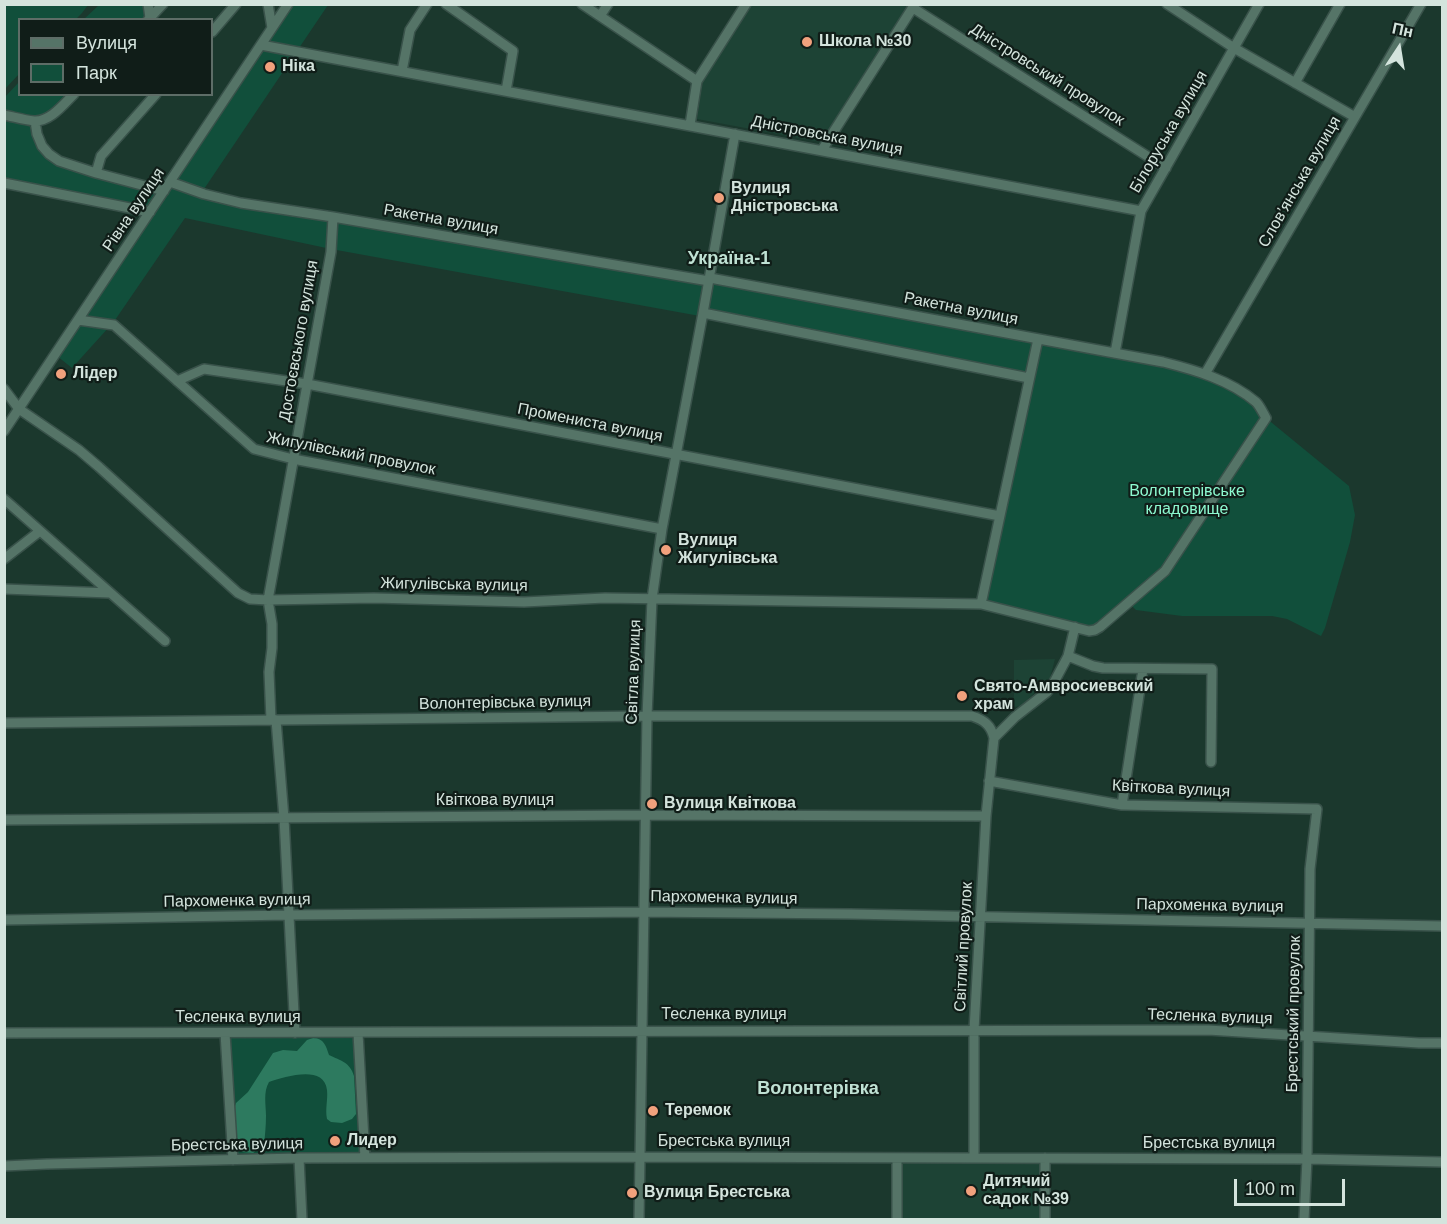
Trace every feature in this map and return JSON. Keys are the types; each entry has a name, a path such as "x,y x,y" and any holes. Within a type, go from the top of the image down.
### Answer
{"street":[{"path":"150,18 163,4"},
{"path":"213,31 236,4"},
{"path":"268,4 272,28"},
{"name":"Рівна вулиця","path":"4,431 288,4"},
{"path":"402,71 410,30 427,4"},
{"path":"446,4 513,51 506,91"},
{"path":"582,4 697,81"},
{"path":"600,16 608,4"},
{"path":"690,125 697,81 746,4"},
{"path":"1167,4 1234,48 1355,117"},
{"name":"Білоруська вулиця","path":"1115,353 1141,211 1259,4"},
{"path":"1295,82 1340,4"},
{"name":"Слов’янська вулиця","path":"1205,374 1421,4"},
{"path":"822,150 914,6"},
{"name":"Дністровський провулок","path":"914,6 1166,168"},
{"name":"Дністровська вулиця","path":"261,45 1141,211"},
{"path":"4,115 35,121 46,119 72,96"},
{"path":"96,173 101,156 154,96"},
{"path":"35,121 42,146 59,161 164,191"},
{"name":"Світла вулиця","path":"639,1220 647,716 652,599 662,529 704,313 735,134"},
{"name":"Ракетна вулиця","path":"170,182 204,194 241,203 709,280 1115,353 1205,374 1232,386 1257,403 1266,418 1166,571 1100,627 1089,631 1075,627"},
{"path":"4,183 150,212"},
{"name":"Достоєвського вулиця","path":"295,1033 284,818 269,672 272,624 268,600 331,252 333,217"},
{"path":"704,313 1029,378"},
{"name":"Жигулівський провулок","path":"78,320 114,325 254,449 293,459 662,529"},
{"path":"981,604 1038,339"},
{"name":"Промениста вулиця","path":"177,381 204,369 307,384 1000,516"},
{"name":"Жигулівська вулиця","path":"4,389 20,409 79,450 238,593 250,599 374,598 524,602 605,598 981,604 1075,627"},
{"path":"4,499 165,641"},
{"path":"4,559 40,531"},
{"path":"4,590 110,593"},
{"path":"994,738 1015,717 1047,692 1053,684 1068,656 1075,627"},
{"path":"1068,656 1103,668 1212,669 1211,762"},
{"path":"1122,805 1143,669"},
{"name":"Волонтерівська вулиця","path":"4,723 647,716 972,716 987,723 992,729 994,738"},
{"name":"Світлий провулок","path":"974,1158 974,1030 986,816 994,738"},
{"name":"Квіткова вулиця","path":"989,781 1122,805 1317,809"},
{"name":"Брестський провулок","path":"1304,1220 1307,1159 1310,869 1317,809"},
{"name":"Квіткова вулиця","path":"4,820 646,815 986,816"},
{"name":"Пархоменка вулиця","path":"4,920 644,912 1443,926"},
{"name":"Тесленка вулиця","path":"4,1033 1208,1030 1443,1043"},
{"path":"225,1033 233,1160"},
{"path":"358,1033 365,1158"},
{"path":"300,1158 302,1220"},
{"name":"Брестська вулиця","path":"4,1166 300,1158 1045,1158 1443,1161"},
{"path":"897,1158 897,1220"},
{"path":"1045,1158 1045,1220"}],"shaded area":[{"name":"Школа №30","path":"751,5 910,5 821,142 697,119 703,80"},
{"path":"1055,659 1050,678 1021,706 1014,707 1014,660"},
{"name":"Дитячий садок №39","path":"902,1163 1040,1163 1040,1219 902,1219"}],"green space":[{"path":"5,4 88,5 77,18 18,18 18,75 5,89"},
{"path":"99,5 158,5 144,18 85,18"},
{"name":"Волонтерівське кладовище","path":"289,5 328,5 200,195 712,281 1184,367 1257,403 1266,418 1349,486 1355,515 1350,542 1325,628 1321,636 1287,619 1272,616 1182,616 1136,610 1129,603 1095,630 981,604 1030,376 331,249 185,218 113,323 82,319 153,210 5,180 5,97 18,83 18,96 68,96 43,115 33,119 48,156 164,193"},
{"path":"80,322 110,326 72,368 57,356"},
{"path":"357,1034 363,1156 235,1158 227,1035"},
{"path":"313,1038 322,1041 329,1055 344,1062 352,1071 356,1114 352,1119 342,1123 331,1122 327,1119 327,1090 319,1077 303,1074 269,1082 265,1094 264,1145 253,1153 242,1152 235,1136 234,1109 236,1103 248,1092 273,1053 283,1050 297,1051 307,1040"}],"place":[{"name":"Школа №30","path":"807,42"},
{"name":"Ніка","path":"270,67"},
{"name":"Вулиця Дністровська","path":"719,198"},
{"name":"Лідер","path":"61,374"},
{"name":"Вулиця Жигулівська","path":"666,550"},
{"name":"Свято-Амвросиевский храм","path":"962,696"},
{"name":"Вулиця Квіткова","path":"652,804"},
{"name":"Теремок","path":"653,1111"},
{"name":"Лидер","path":"335,1141"},
{"name":"Дитячий садок №39","path":"971,1191"},
{"name":"Вулиця Брестська","path":"632,1193"}],"district":[{"name":"Україна-1","path":"729,259"},
{"name":"Волонтерівка","path":"818,1089"}]}
